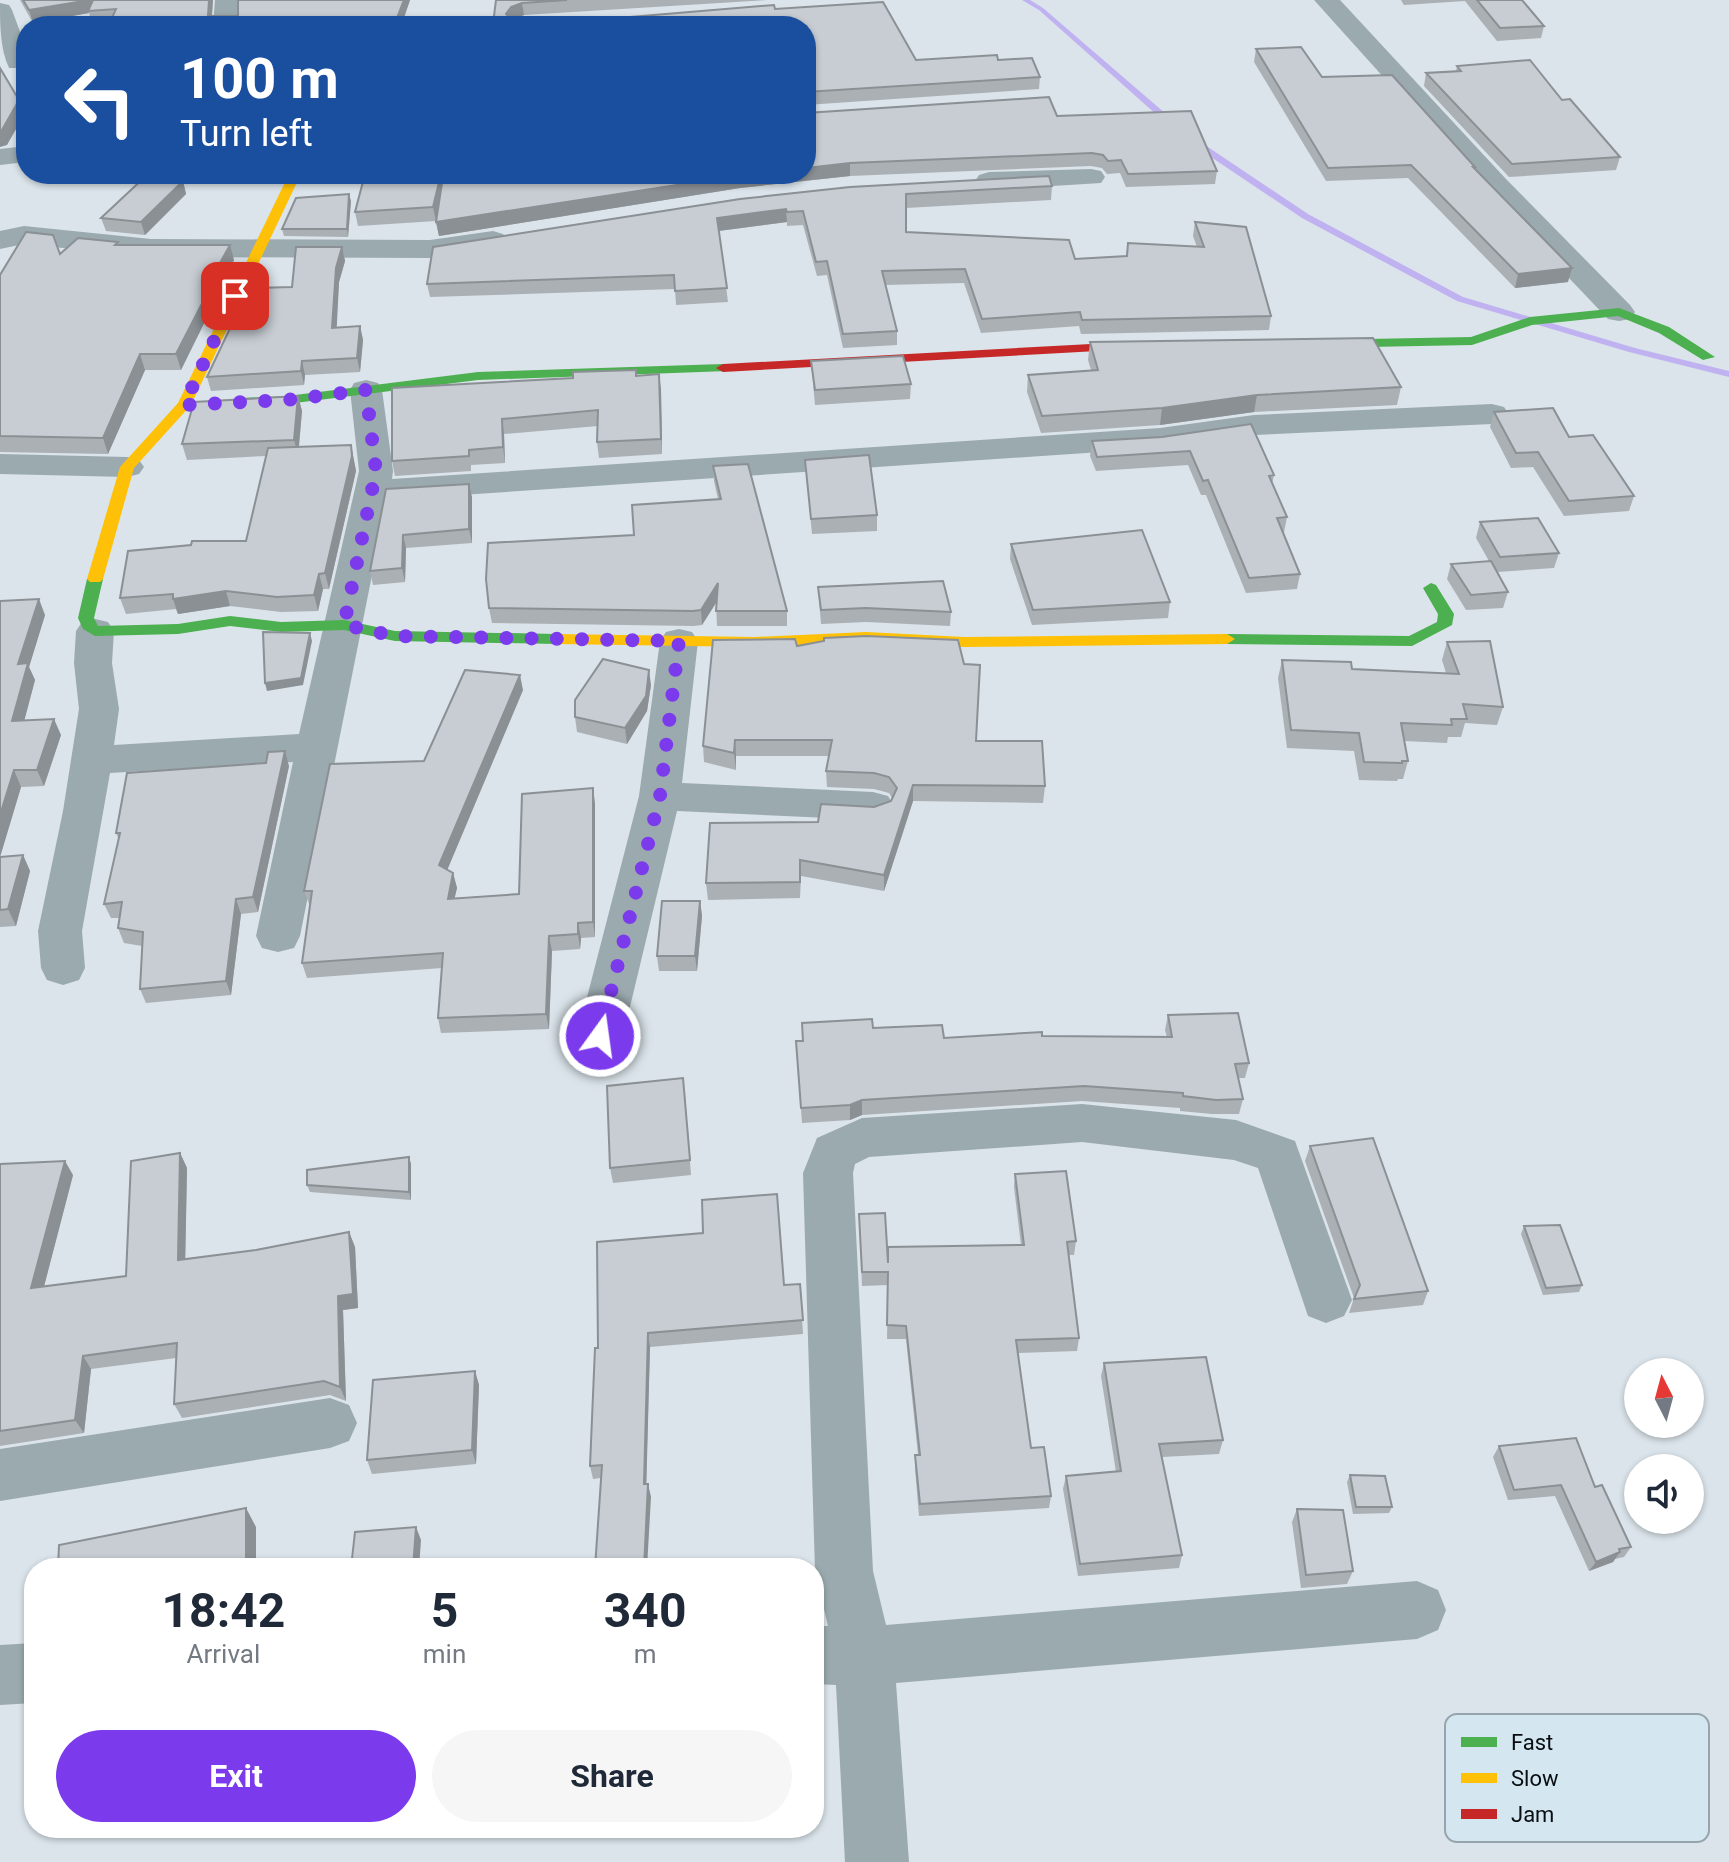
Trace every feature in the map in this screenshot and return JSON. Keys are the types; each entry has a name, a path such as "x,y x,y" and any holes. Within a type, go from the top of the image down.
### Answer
{"street":[{"path":"1326,0 1496,185 1619,312 1664,330 1708,357"},
{"path":"0,10 15,63"},
{"path":"956,183 1091,177"},
{"path":"290,184 259,249 199,404 127,467 103,545 86,618 88,626 95,631 178,629 230,621 281,627 344,625 395,636 679,641 754,642 866,637 964,642 1122,638 1412,641 1444,625 1446,614 1431,588"},
{"path":"0,240 24,235 151,248 430,249 524,235"},
{"path":"1305,344 1471,341 1530,321 1619,312"},
{"path":"199,404 287,400 478,376 654,372 1162,345"},
{"path":"278,936 376,471 366,390"},
{"path":"372,491 1160,438 1254,425 1492,414"},
{"path":"0,464 127,467"},
{"path":"63,968 60,931 99,709 93,663 95,631"},
{"path":"600,1036 660,796 679,641"},
{"path":"91,760 316,747"},
{"path":"660,796 873,806"},
{"path":"877,1862 839,1655 844,1571 828,1173 834,1152 862,1138 1082,1123 1236,1140 1278,1155 1326,1300"},
{"path":"0,1475 330,1423"},
{"path":"839,1655 1417,1610"},
{"path":"0,1675 24,1674"}],"building":[{"path":"23,0 90,0 29,10"},
{"path":"93,0 209,0 208,16 113,16 116,9 88,11"},
{"path":"238,0 404,0 398,16 238,16"},
{"path":"496,0 567,0 522,3 511,7 506,14 508,16 494,16"},
{"path":"1477,0 1522,0 1544,26 1500,28"},
{"path":"883,2 916,60 997,55 998,60 1032,58 1040,77 816,91 816,16 642,16 774,5 775,9"},
{"path":"1301,47 1322,77 1392,75 1473,167 1572,268 1518,274 1411,165 1328,168 1256,49"},
{"path":"1530,60 1562,100 1570,99 1620,157 1512,164 1426,73 1461,71 1457,66"},
{"path":"0,68 16,95 16,105 0,131"},
{"path":"1049,97 1057,116 1191,111 1217,171 1128,174 1121,160 1108,161 1103,155 1092,153 816,167 816,112"},
{"path":"1049,176 1052,186 906,194 906,232 1069,240 1075,259 1127,256 1128,243 1204,247 1195,222 1246,227 1271,316 1082,320 1080,312 982,319 965,269 882,271 897,331 843,334 827,261 816,262 803,211 787,212 786,209 717,218 727,288 675,291 674,275 427,284 433,247 740,199 850,187"},
{"path":"137,184 180,184 141,222 101,218"},
{"path":"362,184 439,184 433,207 355,212"},
{"path":"442,184 683,184 436,222"},
{"path":"349,194 347,229 282,229 296,198"},
{"path":"26,232 53,235 60,254 78,238 118,242 115,245 230,245 206,288 210,288 176,354 140,354 103,438 0,436 0,275"},
{"path":"296,247 342,247 336,268 332,328 360,326 357,358 302,361 301,371 207,377 249,288 292,287"},
{"path":"1373,338 1401,387 1257,395 1162,408 1042,416 1028,375 1098,370 1090,342"},
{"path":"903,356 911,384 815,390 811,361"},
{"path":"636,370 636,376 659,374 661,439 597,442 598,410 502,419 503,447 469,450 469,456 392,461 392,388 573,378 573,372"},
{"path":"298,396 294,440 182,444 194,402"},
{"path":"1553,408 1569,437 1593,435 1634,496 1569,501 1538,452 1516,453 1494,412"},
{"path":"1251,424 1274,475 1269,476 1287,517 1277,518 1300,574 1249,578 1208,480 1203,481 1190,451 1097,457 1092,441 1162,437"},
{"path":"351,445 352,456 325,573 319,574 314,595 277,597 226,591 173,599 173,594 120,598 128,551 191,545 192,541 246,541 268,448"},
{"path":"869,455 877,515 811,519 805,460"},
{"path":"748,464 787,611 716,611 718,583 701,610 693,611 489,608 486,579 488,543 634,535 632,505 721,499 713,466"},
{"path":"469,484 469,529 403,535 402,568 370,571 386,489"},
{"path":"1538,518 1559,553 1500,557 1480,522"},
{"path":"1142,530 1170,602 1033,610 1011,544"},
{"path":"1491,561 1508,592 1471,595 1451,564"},
{"path":"943,581 951,612 866,608 821,610 818,587"},
{"path":"39,599 18,664 28,663 12,721 54,719 37,770 14,770 0,815 0,601"},
{"path":"263,632 310,633 301,678 265,683"},
{"path":"866,636 958,640 964,664 980,665 976,741 1042,741 1045,786 913,785 884,875 800,860 800,882 706,883 710,823 818,822 821,804 874,807 891,801 897,788 889,777 874,773 826,771 832,740 735,740 734,753 703,746 713,640 795,639 797,646 824,641 824,638"},
{"path":"1490,641 1503,707 1463,704 1467,719 1451,719 1452,725 1401,723 1408,761 1364,762 1359,733 1291,730 1282,660 1351,662 1352,669 1459,674 1447,642"},
{"path":"603,659 649,670 646,696 625,728 575,717 575,700"},
{"path":"465,670 520,675 439,865 453,873 448,899 519,894 522,794 593,788 593,922 578,923 578,934 549,936 546,1014 438,1018 443,953 302,963 312,891 304,891 330,764 424,761"},
{"path":"285,751 253,897 236,899 226,981 140,989 143,932 118,928 122,902 104,904 120,833 116,833 127,773 266,763 268,752"},
{"path":"23,855 8,909 0,910 0,857"},
{"path":"662,901 700,901 695,956 657,956"},
{"path":"1238,1013 1249,1063 1235,1064 1243,1099 1216,1100 1183,1096 1183,1093 1084,1086 862,1100 850,1105 801,1108 796,1041 803,1041 802,1023 872,1019 873,1028 942,1025 944,1038 1042,1032 1042,1036 1172,1037 1168,1015"},
{"path":"683,1078 690,1160 610,1168 607,1086"},
{"path":"1373,1138 1428,1291 1354,1299 1360,1285 1310,1146"},
{"path":"180,1153 178,1260 256,1250 349,1232 353,1294 338,1296 340,1387 324,1381 174,1404 177,1343 83,1356 75,1420 0,1431 0,1164 65,1161 31,1288 126,1276 131,1161"},
{"path":"409,1157 409,1192 307,1185 307,1170"},
{"path":"1066,1171 1076,1241 1067,1242 1079,1338 1016,1340 1031,1448 1044,1447 1051,1496 920,1504 915,1455 920,1455 906,1326 887,1325 888,1272 862,1272 859,1214 885,1213 888,1263 888,1247 1024,1245 1015,1174"},
{"path":"777,1194 784,1285 800,1284 803,1320 648,1333 644,1558 596,1558 602,1465 590,1466 595,1348 598,1348 597,1242 703,1233 702,1200"},
{"path":"1560,1225 1582,1285 1546,1288 1524,1226"},
{"path":"1206,1357 1223,1440 1159,1444 1182,1555 1080,1564 1066,1476 1121,1471 1104,1363"},
{"path":"475,1371 472,1450 367,1460 373,1380"},
{"path":"1576,1438 1595,1487 1602,1485 1631,1547 1619,1549 1620,1552 1596,1562 1561,1485 1514,1490 1499,1446"},
{"path":"1350,1475 1385,1476 1392,1507 1356,1507"},
{"path":"246,1508 246,1558 58,1558 59,1545"},
{"path":"1297,1509 1343,1510 1353,1571 1306,1575"},
{"path":"416,1527 414,1558 352,1558 355,1532"}],"waterway":[{"path":"1025,0 1041,9 1170,122"},
{"path":"1196,143 1305,216 1460,299 1632,350 1729,374"}],"traffic: fast":[{"path":"1316,344 1472,341 1530,321 1619,312 1664,330 1708,357"},
{"path":"239,402 287,400 478,376 723,368"},
{"path":"95,579 86,618 88,626 95,631 178,629 230,621 281,627 344,625 395,636 557,639"},
{"path":"1227,639 1412,641 1444,625 1446,614 1431,588"}],"traffic: slow":[{"path":"95,579 127,467 184,405 290,184"},
{"path":"557,639 754,642 866,637 964,642 1227,639"}],"traffic: jam":[{"path":"723,368 1147,345"}],"route":[{"path":"235,296 184,405 287,400 366,390 376,471 344,625 395,636 679,641 660,796 600,1036"}]}
